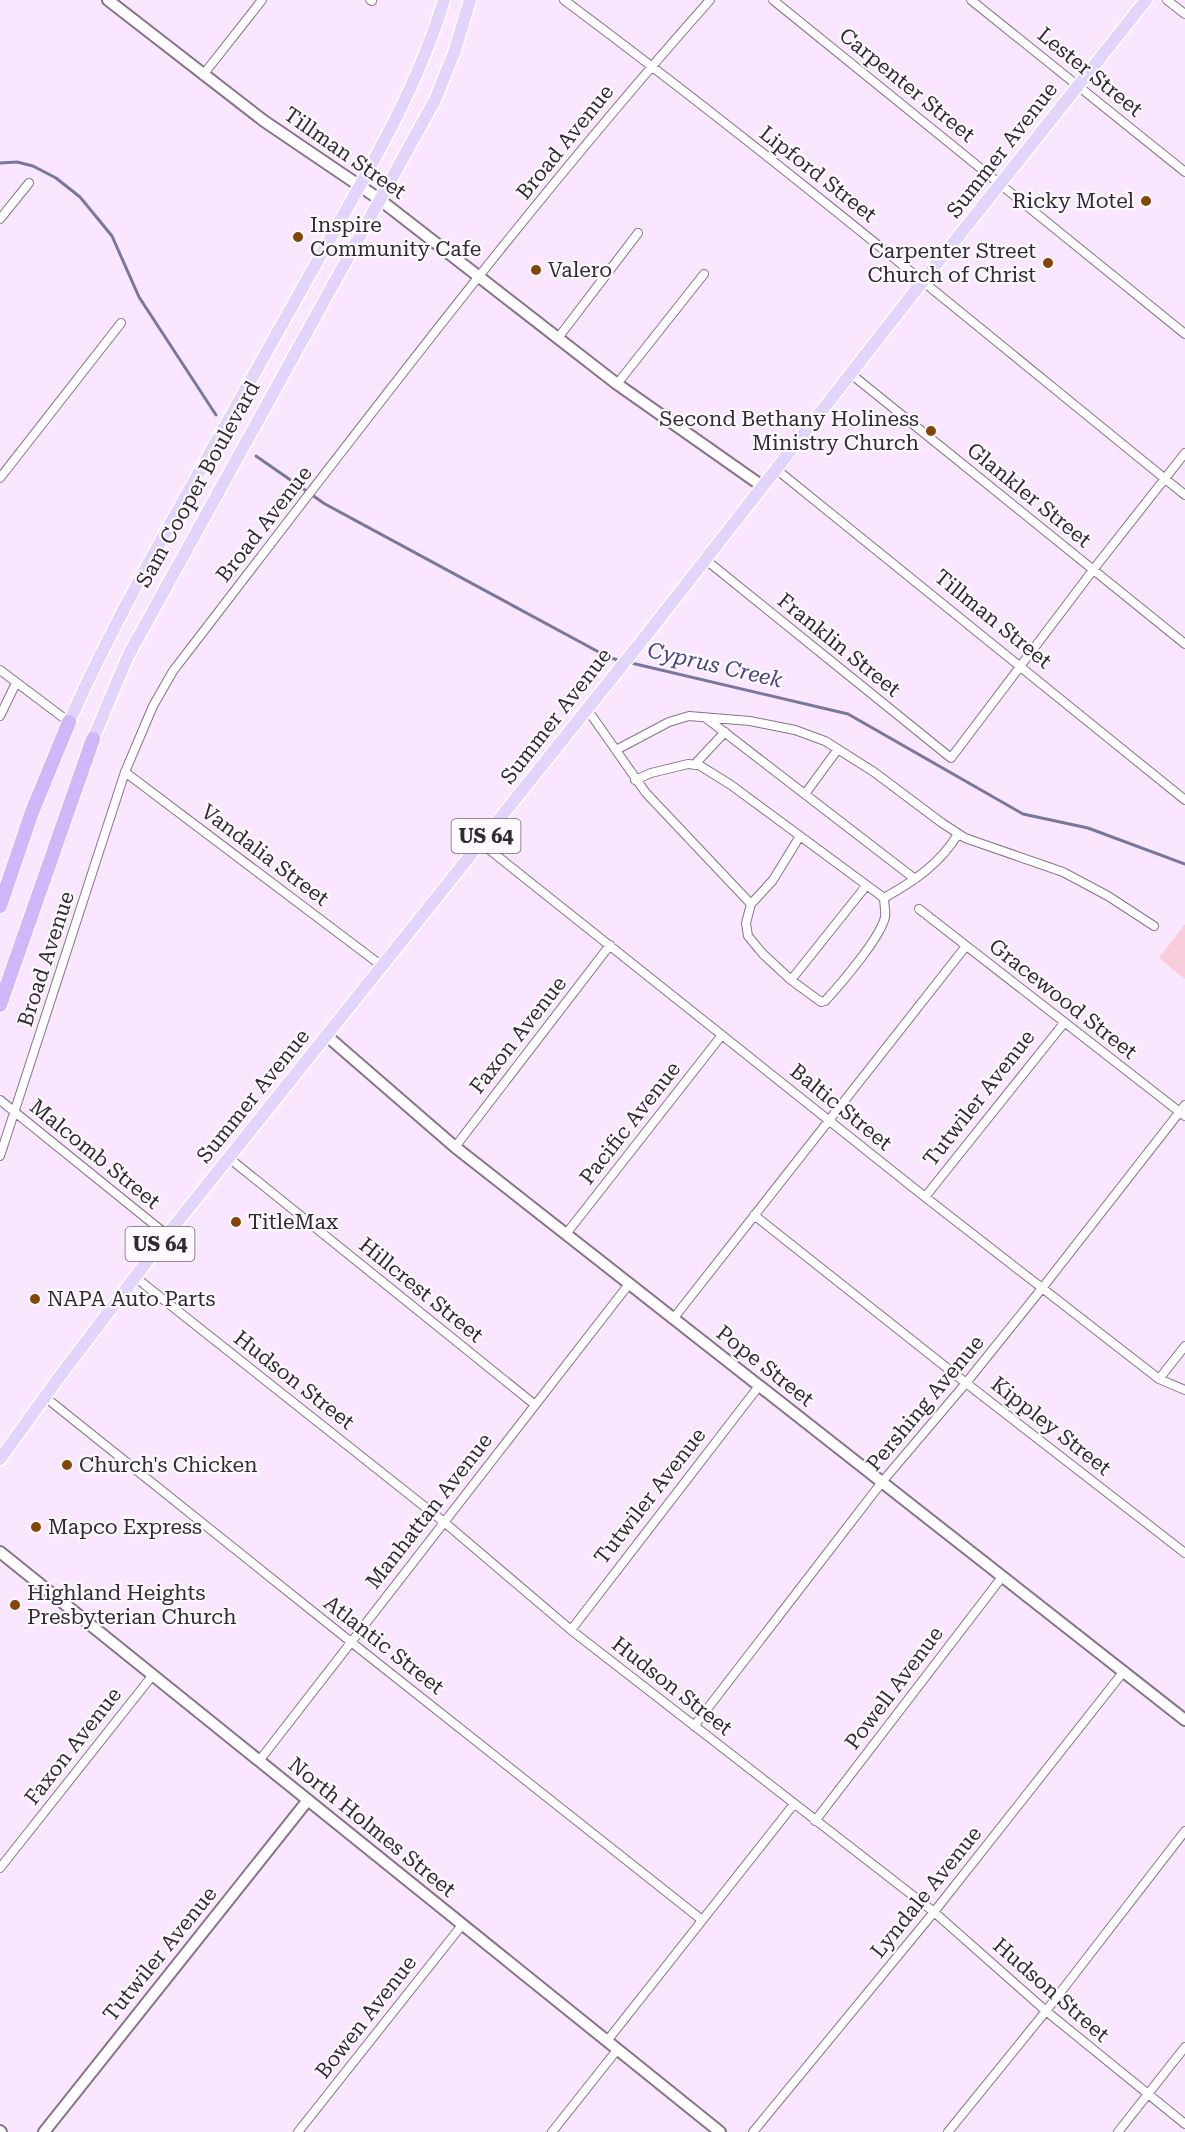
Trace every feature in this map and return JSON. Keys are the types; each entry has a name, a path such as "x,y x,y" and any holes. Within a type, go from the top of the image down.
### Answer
{"highway":[{"name":"Sam Cooper Boulevard","path":"0,906 35,802 69,722"},
{"name":"Sam Cooper Boulevard","path":"0,1005 93,739"}],"main road":[{"name":"Sam Cooper Boulevard","path":"69,722 88,678 146,568 360,186 410,92 433,37 444,0"},
{"name":"Sam Cooper Boulevard","path":"93,739 128,656 435,100 455,50 470,0"},
{"name":"Summer Avenue","path":"0,1459 167,1235 612,679 1146,0"}],"street":[{"name":"Tillman Street","path":"108,0 264,121 380,199 617,384 762,486"},
{"path":"203,75 262,0"},
{"name":"Lipford Street","path":"564,0 652,65 923,281 1185,495"},
{"name":"Broad Avenue","path":"0,1156 125,772 153,706 173,671 479,275 652,65 710,0"},
{"name":"Carpenter Street","path":"773,0 1185,334"},
{"name":"Lester Street","path":"971,0 1185,172"},
{"path":"1167,0 1185,15"},
{"path":"0,219 29,183"},
{"path":"558,338 638,232"},
{"path":"617,384 704,274"},
{"path":"0,478 121,323"},
{"name":"Glankler Street","path":"851,374 1185,644"},
{"path":"1020,666 1185,453"},
{"name":"Tillman Street","path":"776,469 1185,800"},
{"name":"Franklin Street","path":"705,560 951,758 1020,666"},
{"path":"0,670 69,722"},
{"path":"0,716 16,683"},
{"path":"587,709 635,780 751,904"},
{"path":"616,750 669,722 689,716 750,721 795,730 825,741 838,749 874,772 958,834 1063,872 1108,896 1154,927"},
{"path":"705,717 915,879"},
{"path":"694,765 725,732"},
{"path":"805,794 838,749"},
{"path":"635,780 651,773 688,764 699,765 731,785 884,898"},
{"name":"Vandalia Street","path":"125,772 382,966"},
{"path":"884,898 915,879 947,852 958,834"},
{"path":"800,836 773,880 751,904 746,923 748,936 763,954 791,980 822,1002 825,1001 849,974 880,930 885,916 884,898"},
{"name":"Baltic Street","path":"481,843 926,1197 1160,1379 1185,1390"},
{"path":"791,980 866,886"},
{"name":"Gracewood Street","path":"919,909 1064,1023 1183,1111"},
{"name":"Faxon Avenue","path":"455,1146 610,945"},
{"path":"673,1319 966,946"},
{"name":"Tutwiler Avenue","path":"926,1197 1064,1023"},
{"name":"Pacific Avenue","path":"566,1234 722,1035"},
{"name":"Pope Street","path":"327,1036 455,1146 1185,1719"},
{"name":"Malcomb Street","path":"0,1100 167,1235"},
{"name":"Pershing Avenue","path":"694,1726 882,1482 966,1383 1183,1111"},
{"name":"Hillcrest Street","path":"229,1158 534,1404"},
{"name":"Kippley Street","path":"754,1215 1185,1553"},
{"name":"Hudson Street","path":"135,1277 444,1522 571,1630 934,1912 1046,2011 1185,2124"},
{"name":"Manhattan Avenue","path":"259,1761 629,1284"},
{"path":"1160,1379 1185,1346"},
{"name":"Tutwiler Avenue","path":"571,1630 759,1386"},
{"name":"Atlantic Street","path":"45,1397 702,1920"},
{"name":"North Holmes Street","path":"0,1552 720,2132"},
{"name":"Powell Avenue","path":"815,1821 1002,1577"},
{"name":"Lyndale Avenue","path":"753,2132 934,1912 1124,1671"},
{"name":"Faxon Avenue","path":"0,1868 152,1676"},
{"name":"Tutwiler Avenue","path":"44,2132 308,1800"},
{"path":"607,2041 794,1804"},
{"path":"948,2132 1046,2011 1185,1831"},
{"name":"Bowen Avenue","path":"298,2132 462,1925"},
{"path":"1118,2132 1185,2047"},
{"path":"552,2132 617,2050"}],"shaded area":[{"path":"1185,924 1185,979 1159,958"}],"waterway":[{"path":"0,163 17,162 33,166 56,178 80,197 112,236 139,297 216,415"},
{"name":"Cyprus Creek","path":"256,456 325,504 608,657 621,661"},
{"name":"Cyprus Creek","path":"627,662 848,714 1023,814 1088,828 1185,864"}],"place":[{"name":"Ricky Motel","path":"1146,201"},
{"name":"Inspire Community Cafe","path":"298,237"},
{"name":"Carpenter Street Church of Christ","path":"1048,263"},
{"name":"Valero","path":"536,270"},
{"name":"Second Bethany Holiness Ministry Church","path":"931,431"},
{"name":"TitleMax","path":"236,1222"},
{"name":"NAPA Auto Parts","path":"35,1299"},
{"name":"Church's Chicken","path":"67,1465"},
{"name":"Mapco Express","path":"36,1527"},
{"name":"Highland Heights Presbyterian Church","path":"15,1605"}]}
